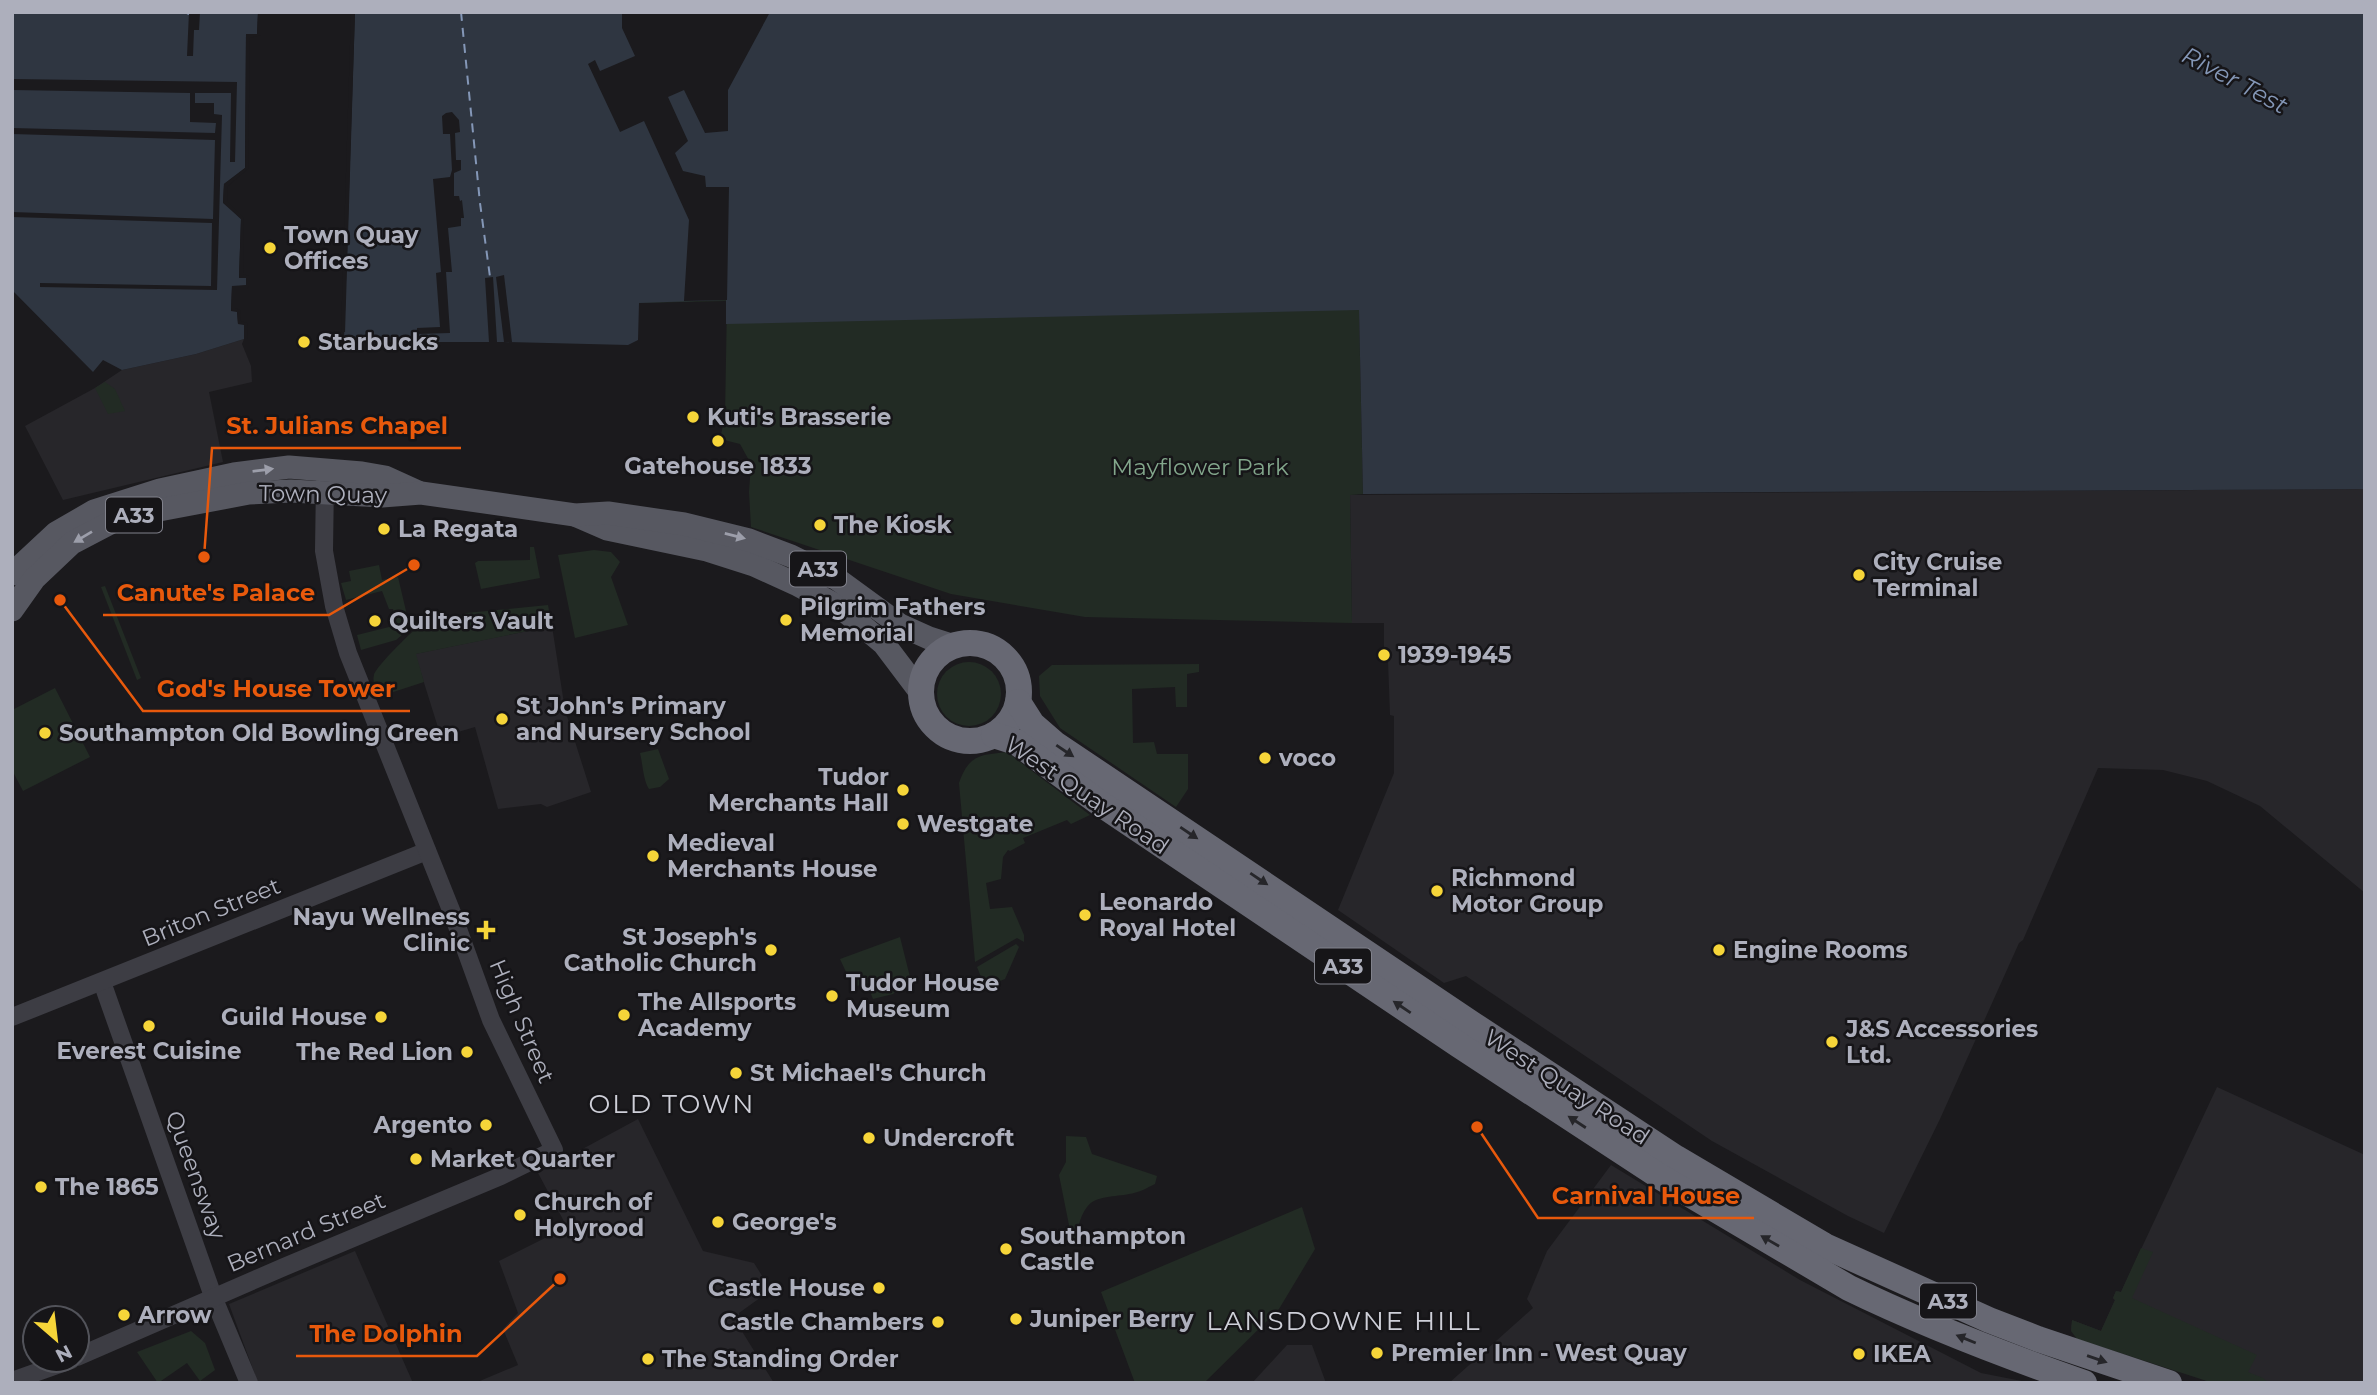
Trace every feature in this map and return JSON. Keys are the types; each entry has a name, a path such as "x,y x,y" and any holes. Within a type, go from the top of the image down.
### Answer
{"highway":[{"path":"969,643 996,651 1007,660 1018,682 1018,702 1013,715 994,735 973,741 961,741 939,730 923,707 921,694 923,678 930,664 941,653 954,646 969,643"},
{"name":"West Quay Road","path":"1018,702 1032,724 1055,744 1676,1158 1825,1246 1858,1262 2038,1339 2169,1383"},
{"name":"West Quay Road","path":"994,735 1016,742 1111,811 1459,1045 1660,1176 1857,1292 1960,1337 2084,1383"}],"main road":[{"name":"Town Quay","path":"12,574 56,533 79,518 160,490 234,474 289,467 325,482 382,496 421,494 575,515 608,513 684,524 749,540 791,556 837,579 900,625 954,646"},
{"name":"Town Quay","path":"12,610 34,579 72,543 114,521 184,504 249,493 291,491 325,482"},
{"name":"Town Quay","path":"575,515 607,529 707,550 754,565 797,585 841,608 884,644 921,694"}],"street":[{"name":"High Street","path":"325,482 324,551 334,606 362,689 428,851 491,1020 554,1150"},
{"name":"Briton Street","path":"12,1017 428,851"},
{"name":"Queensway","path":"102,982 214,1299 249,1383"},
{"name":"Bernard Street","path":"91,1351 500,1176 554,1150"},
{"path":"12,1381 32,1374"}],"shaded area":[{"path":"244,339 242,344 251,366 252,382 209,392 223,462 63,500 25,426 122,370 196,354"},
{"path":"2365,489 2365,893 2260,806 2207,781 2163,770 2098,768 2023,940 2019,943 1940,1119 1884,1233 1712,1141 1466,976 1444,983 1338,910 1394,773 1394,716 1390,715 1384,623 1352,623 1350,495"},
{"name":"St John's Primary and Nursery School","path":"552,626 565,710 591,792 547,807 541,804 498,809 475,727 441,737 415,654"},
{"path":"2217,1087 2365,1155 2365,1383 2213,1383 2071,1331 2072,1320 2101,1331 2115,1300 2113,1298 2116,1291 2121,1292"},
{"path":"638,1119 703,1251 754,1263 771,1290 739,1313 743,1333 774,1383 475,1383 518,1365 503,1329 518,1313 499,1261 567,1227 538,1173"},
{"path":"1611,1165 1800,1280 1981,1373 2032,1383 1449,1383 1533,1308 1527,1299 1547,1251"},
{"path":"355,1251 413,1383 258,1383 229,1304"},
{"path":"1287,1345 1312,1345 1326,1383 1252,1383"}],"green space":[{"name":"Mayflower Park","path":"659,50 1359,310 1363,494 1350,495 1352,623 1085,617 951,594 751,527 751,464 740,444 720,439 725,416 727,301 639,303"},
{"path":"105,382 115,389 125,411 108,414 95,388"},
{"path":"530,547 534,547 540,578 481,589 475,563 530,560"},
{"path":"594,550 611,552 620,562 611,577 628,625 575,638 558,555"},
{"path":"379,565 382,580 398,577 410,628 396,640 361,650 357,635 397,625 393,609 389,609 382,591 346,600 341,583 351,581 349,571"},
{"path":"105,586 141,678 137,680 101,587"},
{"path":"548,605 552,626 416,654 424,682 378,697 374,680 377,670 399,645 429,618 449,620 466,613"},
{"path":"963,662 975,662 992,671 999,682 999,706 992,717 975,726 963,726 951,721 942,712 937,700 937,688 942,676 951,667"},
{"path":"1199,664 1199,672 1187,674 1187,707 1176,707 1175,687 1132,689 1133,743 1154,742 1157,754 1188,754 1188,789 1176,807 1060,728 1040,696 1039,676 1052,665"},
{"name":"Southampton Old Bowling Green","path":"55,688 90,757 23,791 12,770 12,710"},
{"path":"658,749 669,779 660,787 649,789 640,753"},
{"path":"1007,752 1090,815 1071,824 1067,820 1023,838 1025,843 1008,850 1003,857 1001,879 986,883 990,909 1012,907 1024,935 1024,942 1017,938 975,962 959,783 972,761 990,754"},
{"path":"900,937 910,977 893,994 873,999 871,994 874,990 868,983 853,987 840,959"},
{"path":"1016,944 1019,947 1005,979 985,987 977,967"},
{"path":"1066,1136 1086,1137 1092,1154 1157,1176 1155,1184 1142,1190 1101,1198 1091,1203 1082,1216 1073,1245 1059,1175 1066,1162"},
{"path":"1302,1207 1315,1249 1279,1309 1204,1383 1135,1383 1101,1292"},
{"path":"2141,1248 2153,1252 2132,1298 2257,1355 2248,1372 2269,1383 2213,1383 2077,1339 2071,1331 2072,1320 2101,1331 2115,1300 2113,1298 2116,1291 2121,1292"},
{"path":"191,1331 205,1343 215,1370 200,1381 187,1363 158,1383 137,1352"}],"water":[{"path":"12,12 258,12 257,34 246,34 245,168 224,184 223,202 241,219 239,277 246,278 246,286 232,286 231,311 237,311 238,324 244,324 244,339 196,354 122,370 103,360 93,372 12,290"},
{"name":"River Test","path":"355,12 2365,12 2365,489 1363,494 1359,310 726,324 726,300 639,303 638,340 628,345 344,342"}],"pier":[{"path":"189,12 200,12 199,30 194,30 193,56 187,56"},
{"path":"258,12 261,12 261,35 250,38 248,169 228,186 227,201 244,218 243,274 249,276 249,286 247,289 235,289 235,308 240,310 241,321 247,323 248,339 244,339 244,325 238,324 237,312 231,311 232,286 246,285 246,278 239,278 241,219 223,203 224,184 245,168 246,34 257,34"},
{"path":"351,12 355,12 345,332 341,332"},
{"path":"770,12 728,90 728,131 705,133 684,90 668,97 688,141 675,153 683,171 705,176 706,187 729,187 727,300 684,301 689,220 644,121 620,132 588,64 595,60 600,71 635,56 622,28 622,14"},
{"path":"12,79 237,82 235,162 230,162 231,93 195,93 195,103 214,103 214,114 222,115 217,290 40,287 40,283 211,286 212,223 12,217 12,212 213,219 215,140 12,134 12,128 215,133 216,123 190,122 190,93 12,90"},
{"path":"452,112 459,120 460,132 455,133 456,160 461,160 461,170 454,173 454,196 459,196 460,201 462,200 464,218 461,218 461,226 448,228 452,272 446,272 450,333 417,334 417,328 440,327 436,273 441,272 433,179 450,177 452,170 450,134 443,134 442,116"},
{"path":"504,275 512,342 504,342 496,277"},
{"path":"493,277 497,342 489,342 485,278"}],"ferry route":[{"path":"185,12 189,14"},
{"path":"461,12 490,277"}],"place":[{"name":"Town Quay Offices","path":"270,248"},
{"name":"Starbucks","path":"304,342"},
{"name":"Kuti's Brasserie","path":"693,417"},
{"name":"Gatehouse 1833","path":"718,441"},
{"name":"The Kiosk","path":"820,525"},
{"name":"La Regata","path":"384,529"},
{"name":"St. Julians Chapel","path":"204,557"},
{"name":"Canute's Palace","path":"414,565"},
{"name":"City Cruise Terminal","path":"1859,575"},
{"name":"God's House Tower","path":"60,600"},
{"name":"Pilgrim Fathers Memorial","path":"786,620"},
{"name":"Quilters Vault","path":"375,621"},
{"name":"1939-1945","path":"1384,655"},
{"name":"St John's Primary and Nursery School","path":"502,719"},
{"name":"Southampton Old Bowling Green","path":"45,733"},
{"name":"voco","path":"1265,758"},
{"name":"Tudor Merchants Hall","path":"903,790"},
{"name":"Westgate","path":"903,824"},
{"name":"Medieval Merchants House","path":"653,856"},
{"name":"Richmond Motor Group","path":"1437,891"},
{"name":"Leonardo Royal Hotel","path":"1085,915"},
{"name":"Nayu Wellness Clinic","path":"486,930"},
{"name":"St Joseph's Catholic Church","path":"771,950"},
{"name":"Engine Rooms","path":"1719,950"},
{"name":"Tudor House Museum","path":"832,996"},
{"name":"The Allsports Academy","path":"624,1015"},
{"name":"Guild House","path":"381,1017"},
{"name":"Everest Cuisine","path":"149,1026"},
{"name":"J&S Accessories Ltd.","path":"1832,1042"},
{"name":"The Red Lion","path":"467,1052"},
{"name":"St Michael's Church","path":"736,1073"},
{"name":"Argento","path":"486,1125"},
{"name":"Carnival House","path":"1477,1127"},
{"name":"Undercroft","path":"869,1138"},
{"name":"Market Quarter","path":"416,1159"},
{"name":"The 1865","path":"41,1187"},
{"name":"Church of Holyrood","path":"520,1215"},
{"name":"George's","path":"718,1222"},
{"name":"Southampton Castle","path":"1006,1249"},
{"name":"The Dolphin","path":"560,1279"},
{"name":"Castle House","path":"879,1288"},
{"name":"Arrow","path":"124,1315"},
{"name":"Juniper Berry","path":"1016,1319"},
{"name":"Castle Chambers","path":"938,1322"},
{"name":"Premier Inn - West Quay","path":"1377,1353"},
{"name":"IKEA","path":"1859,1354"},
{"name":"The Standing Order","path":"648,1359"}],"district":[{"name":"OLD TOWN","path":"672,1104"},
{"name":"LANSDOWNE HILL","path":"1344,1321"}]}
